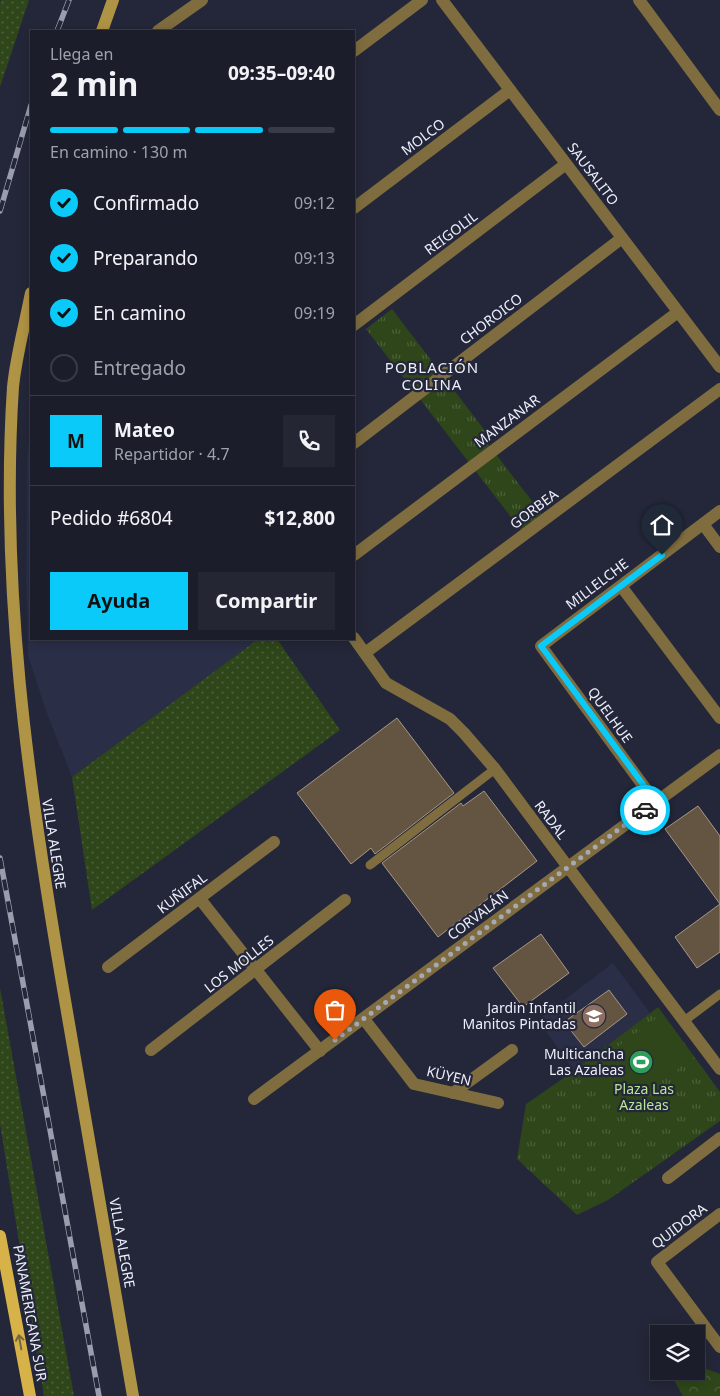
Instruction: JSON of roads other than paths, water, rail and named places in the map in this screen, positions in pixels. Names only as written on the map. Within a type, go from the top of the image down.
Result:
[{"type":"main road","points":[[102,30],[113,0]]},
{"type":"main road","name":"VILLA ALEGRE","points":[[30,298],[13,383],[9,432],[8,555],[15,664],[39,849],[133,1396]]},
{"type":"main road","name":"PANAMERICANA SUR","points":[[0,1236],[30,1396]]},
{"type":"street","points":[[159,30],[202,0]]},
{"type":"street","points":[[355,50],[422,0]]},
{"type":"street","name":"SAUSALITO","points":[[442,0],[720,367]]},
{"type":"street","points":[[640,0],[720,110]]},
{"type":"street","name":"MOLCO","points":[[355,207],[510,90]]},
{"type":"street","name":"REIGOLIL","points":[[355,324],[566,164]]},
{"type":"street","name":"CHOROICO","points":[[355,442],[622,238]]},
{"type":"street","name":"MANZANAR","points":[[355,554],[678,312]]},
{"type":"street","name":"GORBEA","points":[[365,653],[720,388]]},
{"type":"street","name":"MILLELCHE","points":[[541,646],[720,511]]},
{"type":"street","points":[[703,524],[720,547]]},
{"type":"street","points":[[620,586],[720,718]]},
{"type":"street","name":"RADAL","points":[[355,639],[386,683],[450,719],[494,769],[720,1069]]},
{"type":"street","name":"QUELHUE","points":[[541,646],[656,802]]},
{"type":"street","name":"CORVALÁN","points":[[254,1099],[720,756]]},
{"type":"street","name":"KUÑIFAL","points":[[108,967],[274,842]]},
{"type":"street","points":[[200,899],[320,1051]]},
{"type":"street","name":"LOS MOLLES","points":[[150,1050],[345,900]]},
{"type":"street","name":"KÜYEN","points":[[364,1019],[414,1084],[498,1104]]},
{"type":"street","points":[[453,1093],[512,1050]]},
{"type":"street","points":[[668,1178],[720,1138]]},
{"type":"street","name":"QUIDORA","points":[[720,1214],[657,1262],[720,1347]]},
{"type":"lane","points":[[370,865],[494,769]]},
{"type":"lane","points":[[684,1021],[720,994]]},
{"type":"railway","points":[[57,30],[69,0]]},
{"type":"railway","points":[[0,211],[30,108]]},
{"type":"railway","points":[[0,858],[99,1396]]},
{"type":"place","name":"Jardin Infantil Manitos Pintadas","points":[[594,1016]]},
{"type":"place","name":"Multicancha Las Azaleas","points":[[641,1062]]},
{"type":"district","name":"POBLACIÓN COLINA","points":[[432,376]]},
{"type":"park label","name":"Plaza Las Azaleas","points":[[644,1098]]}]
